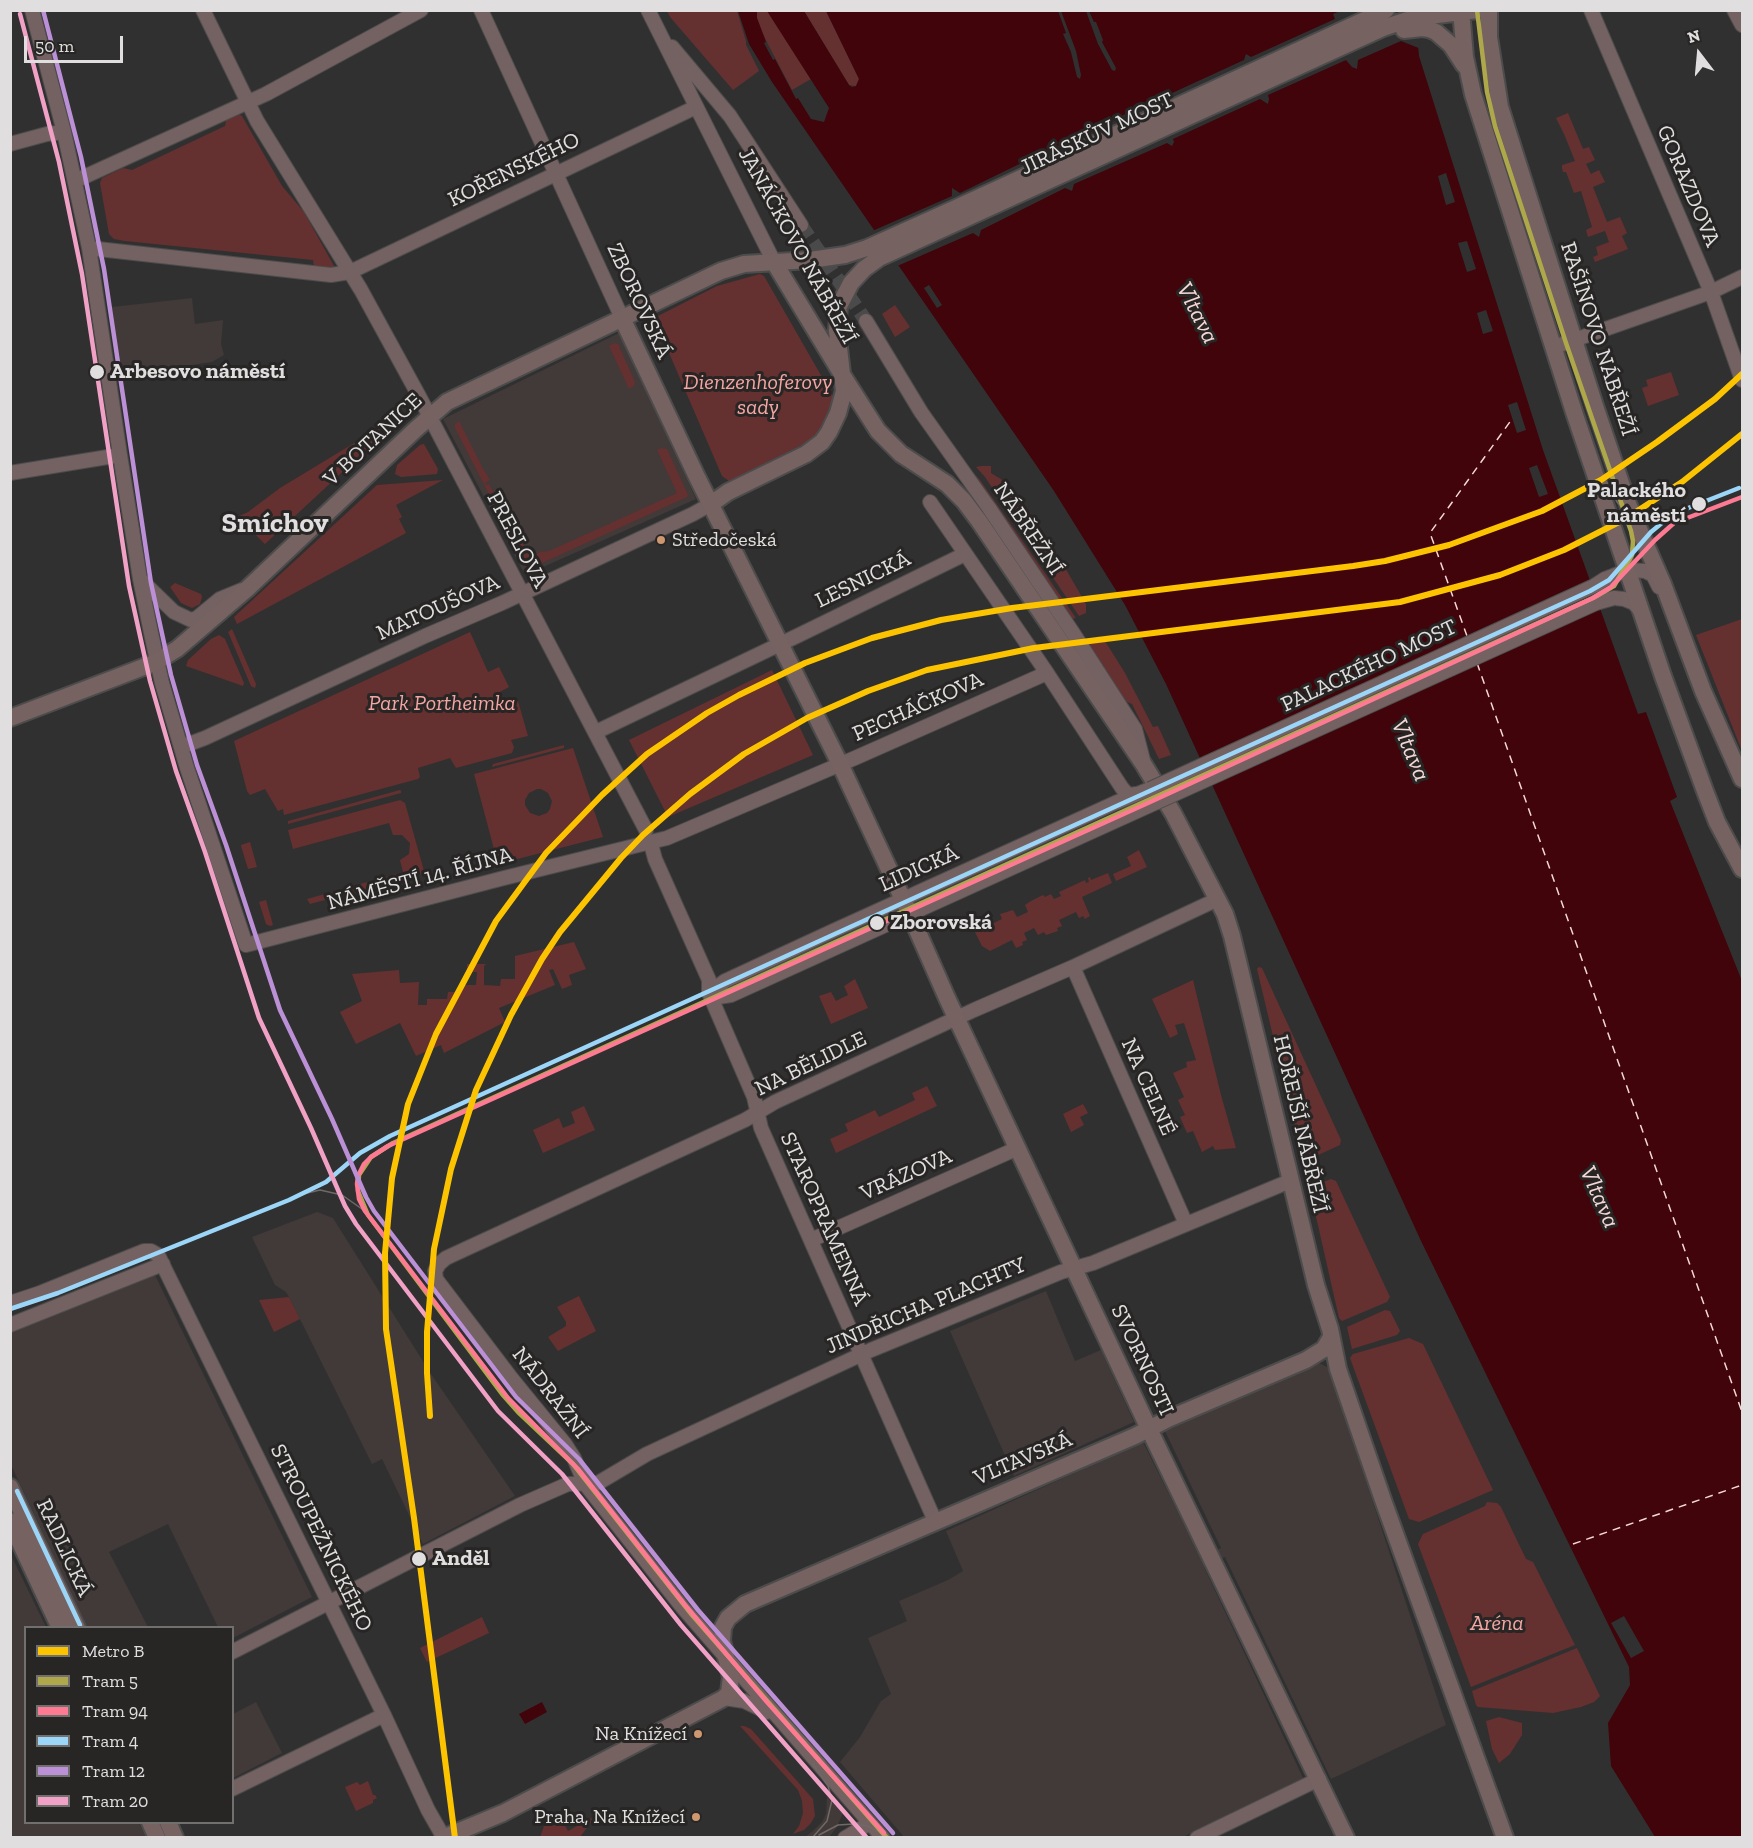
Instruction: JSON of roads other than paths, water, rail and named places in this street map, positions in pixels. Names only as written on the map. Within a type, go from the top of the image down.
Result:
[{"type":"main road","name":"JIRÁSKŮV MOST","points":[[774,262],[810,260],[860,251],[1386,10]]},
{"type":"main road","name":"RAŠÍNOVO NÁBŘEŽÍ","points":[[1489,10],[1490,37],[1500,107],[1595,406],[1628,504],[1663,584],[1696,673],[1743,778]]},
{"type":"main road","name":"JIRÁSKŮV MOST","points":[[843,376],[837,331],[839,306],[855,278],[879,258],[1395,23],[1413,18],[1461,12]]},
{"type":"main road","name":"RAŠÍNOVO NÁBŘEŽÍ","points":[[1461,12],[1468,77],[1479,117],[1618,543],[1615,573],[1642,613],[1705,791],[1718,822],[1743,869]]},
{"type":"main road","points":[[1353,42],[1416,28],[1429,29],[1458,53],[1468,77]]},
{"type":"main road","points":[[622,318],[727,269],[744,264],[774,262]]},
{"type":"main road","name":"JANÁČKOVO NÁBŘEŽÍ","points":[[774,262],[872,422],[901,454],[939,478]]},
{"type":"main road","name":"V BOTANICE","points":[[10,718],[157,661],[183,644],[247,589],[430,417],[452,400],[622,318]]},
{"type":"main road","name":"ZBOROVSKÁ","points":[[622,318],[840,764],[905,907]]},
{"type":"main road","points":[[711,504],[728,492],[806,454],[822,442],[830,432],[838,413],[843,391],[843,376]]},
{"type":"main road","name":"HOŘEJŠÍ NÁBŘEŽÍ","points":[[939,478],[969,507],[1144,765],[1218,899],[1232,936],[1338,1369],[1505,1838]]},
{"type":"main road","name":"SVORNOSTI","points":[[905,907],[1149,1429],[1346,1838]]},
{"type":"main road","name":"VLTAVSKÁ","points":[[728,1618],[748,1602],[1316,1355],[1329,1343],[1331,1337]]},
{"type":"main road","name":"RADLICKÁ","points":[[10,1487],[76,1626]]},
{"type":"main road","name":"RADLICKÁ","points":[[10,1521],[59,1626]]},
{"type":"main road","points":[[444,1837],[503,1813],[724,1698],[729,1693],[731,1677],[722,1637],[723,1627],[728,1618]]},
{"type":"main road","points":[[151,1824],[158,1838]]},
{"type":"street","points":[[32,10],[64,132],[89,248],[140,579],[157,661],[181,747]]},
{"type":"street","points":[[89,248],[331,275],[350,272],[257,122],[203,10]]},
{"type":"street","points":[[75,181],[266,94],[421,10]]},
{"type":"street","name":"ZBOROVSKÁ","points":[[481,10],[622,318]]},
{"type":"street","name":"JANÁČKOVO NÁBŘEŽÍ","points":[[648,10],[774,262]]},
{"type":"street","name":"GORAZDOVA","points":[[1592,10],[1711,292],[1743,380]]},
{"type":"street","points":[[1734,10],[1743,25]]},
{"type":"street","points":[[656,26],[721,104],[801,225]]},
{"type":"street","name":"KOŘENSKÉHO","points":[[350,272],[696,107]]},
{"type":"street","points":[[10,144],[64,132]]},
{"type":"street","name":"PRESLOVA","points":[[350,272],[430,417],[646,830]]},
{"type":"street","points":[[1554,347],[1711,292],[1743,277]]},
{"type":"street","name":"NÁBŘEŽNÍ","points":[[866,321],[921,412],[989,508],[1135,729],[1144,765]]},
{"type":"street","points":[[10,473],[120,455]]},
{"type":"street","points":[[930,502],[1047,673],[1122,788],[1128,795],[1136,794]]},
{"type":"street","name":"MATOUŠOVA","points":[[181,747],[522,594],[711,504]]},
{"type":"street","name":"LESNICKÁ","points":[[780,644],[964,554]]},
{"type":"street","name":"RAŠÍNOVO NÁBŘEŽÍ","points":[[1615,573],[1645,571],[1655,577],[1696,673]]},
{"type":"street","name":"PALACKÉHO MOST","points":[[1150,789],[1584,591],[1615,573]]},
{"type":"street","points":[[140,579],[174,612],[191,620],[197,618],[220,599],[247,589]]},
{"type":"street","name":"PALACKÉHO MOST","points":[[1157,802],[1596,603],[1614,598],[1624,599],[1634,603],[1642,613]]},
{"type":"street","points":[[596,732],[780,644]]},
{"type":"street","name":"PECHÁČKOVA","points":[[840,764],[1047,673]]},
{"type":"street","name":"NÁMĚSTÍ 14. ŘÍJNA","points":[[181,747],[246,945],[504,878],[651,844],[840,764]]},
{"type":"street","name":"LIDICKÁ","points":[[905,907],[1150,789]]},
{"type":"street","name":"LIDICKÁ","points":[[710,995],[725,981],[1157,802]]},
{"type":"street","points":[[651,844],[655,859],[709,980],[710,995]]},
{"type":"street","name":"NA BĚLIDLE","points":[[436,1279],[435,1271],[446,1258],[757,1113],[775,1102],[1218,899]]},
{"type":"street","name":"NA CELNÉ","points":[[1073,967],[1186,1224]]},
{"type":"street","name":"STAROPRAMENNÁ","points":[[710,995],[754,1097],[761,1128],[935,1521]]},
{"type":"street","name":"VRÁZOVA","points":[[811,1240],[1018,1148]]},
{"type":"street","name":"JINDŘICHA PLACHTY","points":[[234,1652],[520,1505],[568,1484],[594,1484],[604,1480],[647,1454],[861,1354],[1074,1268],[1093,1263],[1290,1180]]},
{"type":"street","points":[[10,1303],[144,1251],[154,1252],[162,1261],[10,1325]]},
{"type":"street","name":"STROUPEŽNICKÉHO","points":[[162,1261],[384,1715],[428,1810],[444,1837]]},
{"type":"street","name":"NÁDRAŽNÍ","points":[[436,1279],[565,1444],[585,1484],[694,1623],[882,1837]]},
{"type":"street","name":"VLTAVSKÁ","points":[[694,1623],[709,1626],[728,1618]]},
{"type":"street","points":[[724,1698],[744,1701],[775,1716]]},
{"type":"street","points":[[234,1789],[384,1715]]},
{"type":"street","points":[[1197,1838],[1319,1779]]},
{"type":"street","points":[[846,1838],[870,1823]]},
{"type":"water","name":"Vltava","points":[[738,11],[757,11],[757,18],[766,42],[764,43],[796,99],[798,98],[811,119],[824,122],[829,108],[767,11],[804,11],[852,87],[856,86],[859,79],[826,11],[1058,11],[1066,33],[1063,34],[1071,52],[1077,77],[1080,79],[1076,51],[1061,11],[1086,11],[1098,44],[1112,70],[1115,71],[1116,68],[1089,11],[1415,11],[1419,56],[1543,450],[1638,714],[1646,712],[1677,797],[1670,801],[1742,981],[1742,1837],[1655,1837],[1611,1766],[1608,1723],[1630,1685],[1629,1667],[1421,1241],[1166,684],[1125,605],[1054,491],[772,82],[749,44]]},
{"type":"water","points":[[542,1702],[547,1712],[525,1724],[519,1714]]},
{"type":"tunnel","points":[[801,225],[866,321]]},
{"type":"tram line","name":"12","points":[[43,10],[81,157],[104,269],[151,583],[171,675],[197,765],[280,1010],[366,1197],[374,1211],[516,1397],[579,1459],[698,1610],[893,1833]]},
{"type":"tram line","name":"5","points":[[887,1838],[692,1615],[573,1464],[502,1394],[368,1215],[358,1191],[359,1175],[371,1157],[393,1143],[1593,598],[1614,586],[1632,555],[1631,531],[1495,126],[1487,92],[1477,10]]},
{"type":"tram line","name":"20","points":[[20,14],[59,162],[82,274],[129,586],[150,681],[176,771],[259,1018],[345,1206],[356,1224],[498,1411],[562,1474],[681,1625],[867,1838]]},
{"type":"tram line","points":[[1606,481],[1617,502],[1631,516],[1648,523],[1681,519]]},
{"type":"tram line","name":"4","points":[[10,1309],[58,1293],[289,1200],[326,1182],[360,1153],[390,1136],[1590,591],[1609,580],[1651,532],[1668,518],[1739,488]]},
{"type":"tram line","name":"94","points":[[884,1833],[767,1702],[685,1605],[578,1469],[508,1398],[365,1211],[359,1199],[357,1184],[364,1164],[388,1146],[1148,803],[1593,598],[1611,587],[1674,523],[1742,497]]},
{"type":"tram line","points":[[299,1195],[320,1190],[342,1195],[362,1209],[376,1226]]},
{"type":"tram line","name":"4","points":[[17,1491],[80,1625]]},
{"type":"tram line","points":[[812,1838],[827,1821],[832,1800],[828,1786],[813,1764]]},
{"type":"tram line","points":[[819,1835],[838,1825],[854,1824],[868,1826],[885,1836]]},
{"type":"metro line","name":"B","points":[[455,1838],[414,1518],[386,1329],[385,1253],[392,1178],[408,1104],[436,1034],[496,921],[546,853],[602,795],[647,754],[707,713],[805,663],[872,638],[941,620],[1012,608],[1353,566],[1385,561],[1449,545],[1542,511],[1601,480],[1715,399],[1742,374]]},
{"type":"metro line","name":"B","points":[[430,1416],[427,1332],[434,1249],[451,1169],[476,1090],[511,1015],[560,932],[621,858],[643,835],[690,794],[744,754],[807,718],[868,691],[927,670],[1034,648],[1400,602],[1500,575],[1564,550],[1625,519],[1682,482],[1742,434]]},
{"type":"place","name":"Arbesovo náměstí","points":[[97,372]]},
{"type":"place","name":"Palackého náměstí","points":[[1699,504]]},
{"type":"place","name":"Středočeská","points":[[661,540]]},
{"type":"place","name":"Zborovská","points":[[877,923]]},
{"type":"place","name":"Anděl","points":[[419,1559]]},
{"type":"place","name":"Na Knížecí","points":[[698,1734]]},
{"type":"place","name":"Praha, Na Knížecí","points":[[696,1817]]},
{"type":"district","name":"Smíchov","points":[[275,524]]},
{"type":"park label","name":"Dienzenhoferovy sady","points":[[758,396]]},
{"type":"park label","name":"Park Portheimka","points":[[442,704]]},
{"type":"park label","name":"Aréna","points":[[1497,1624]]}]
